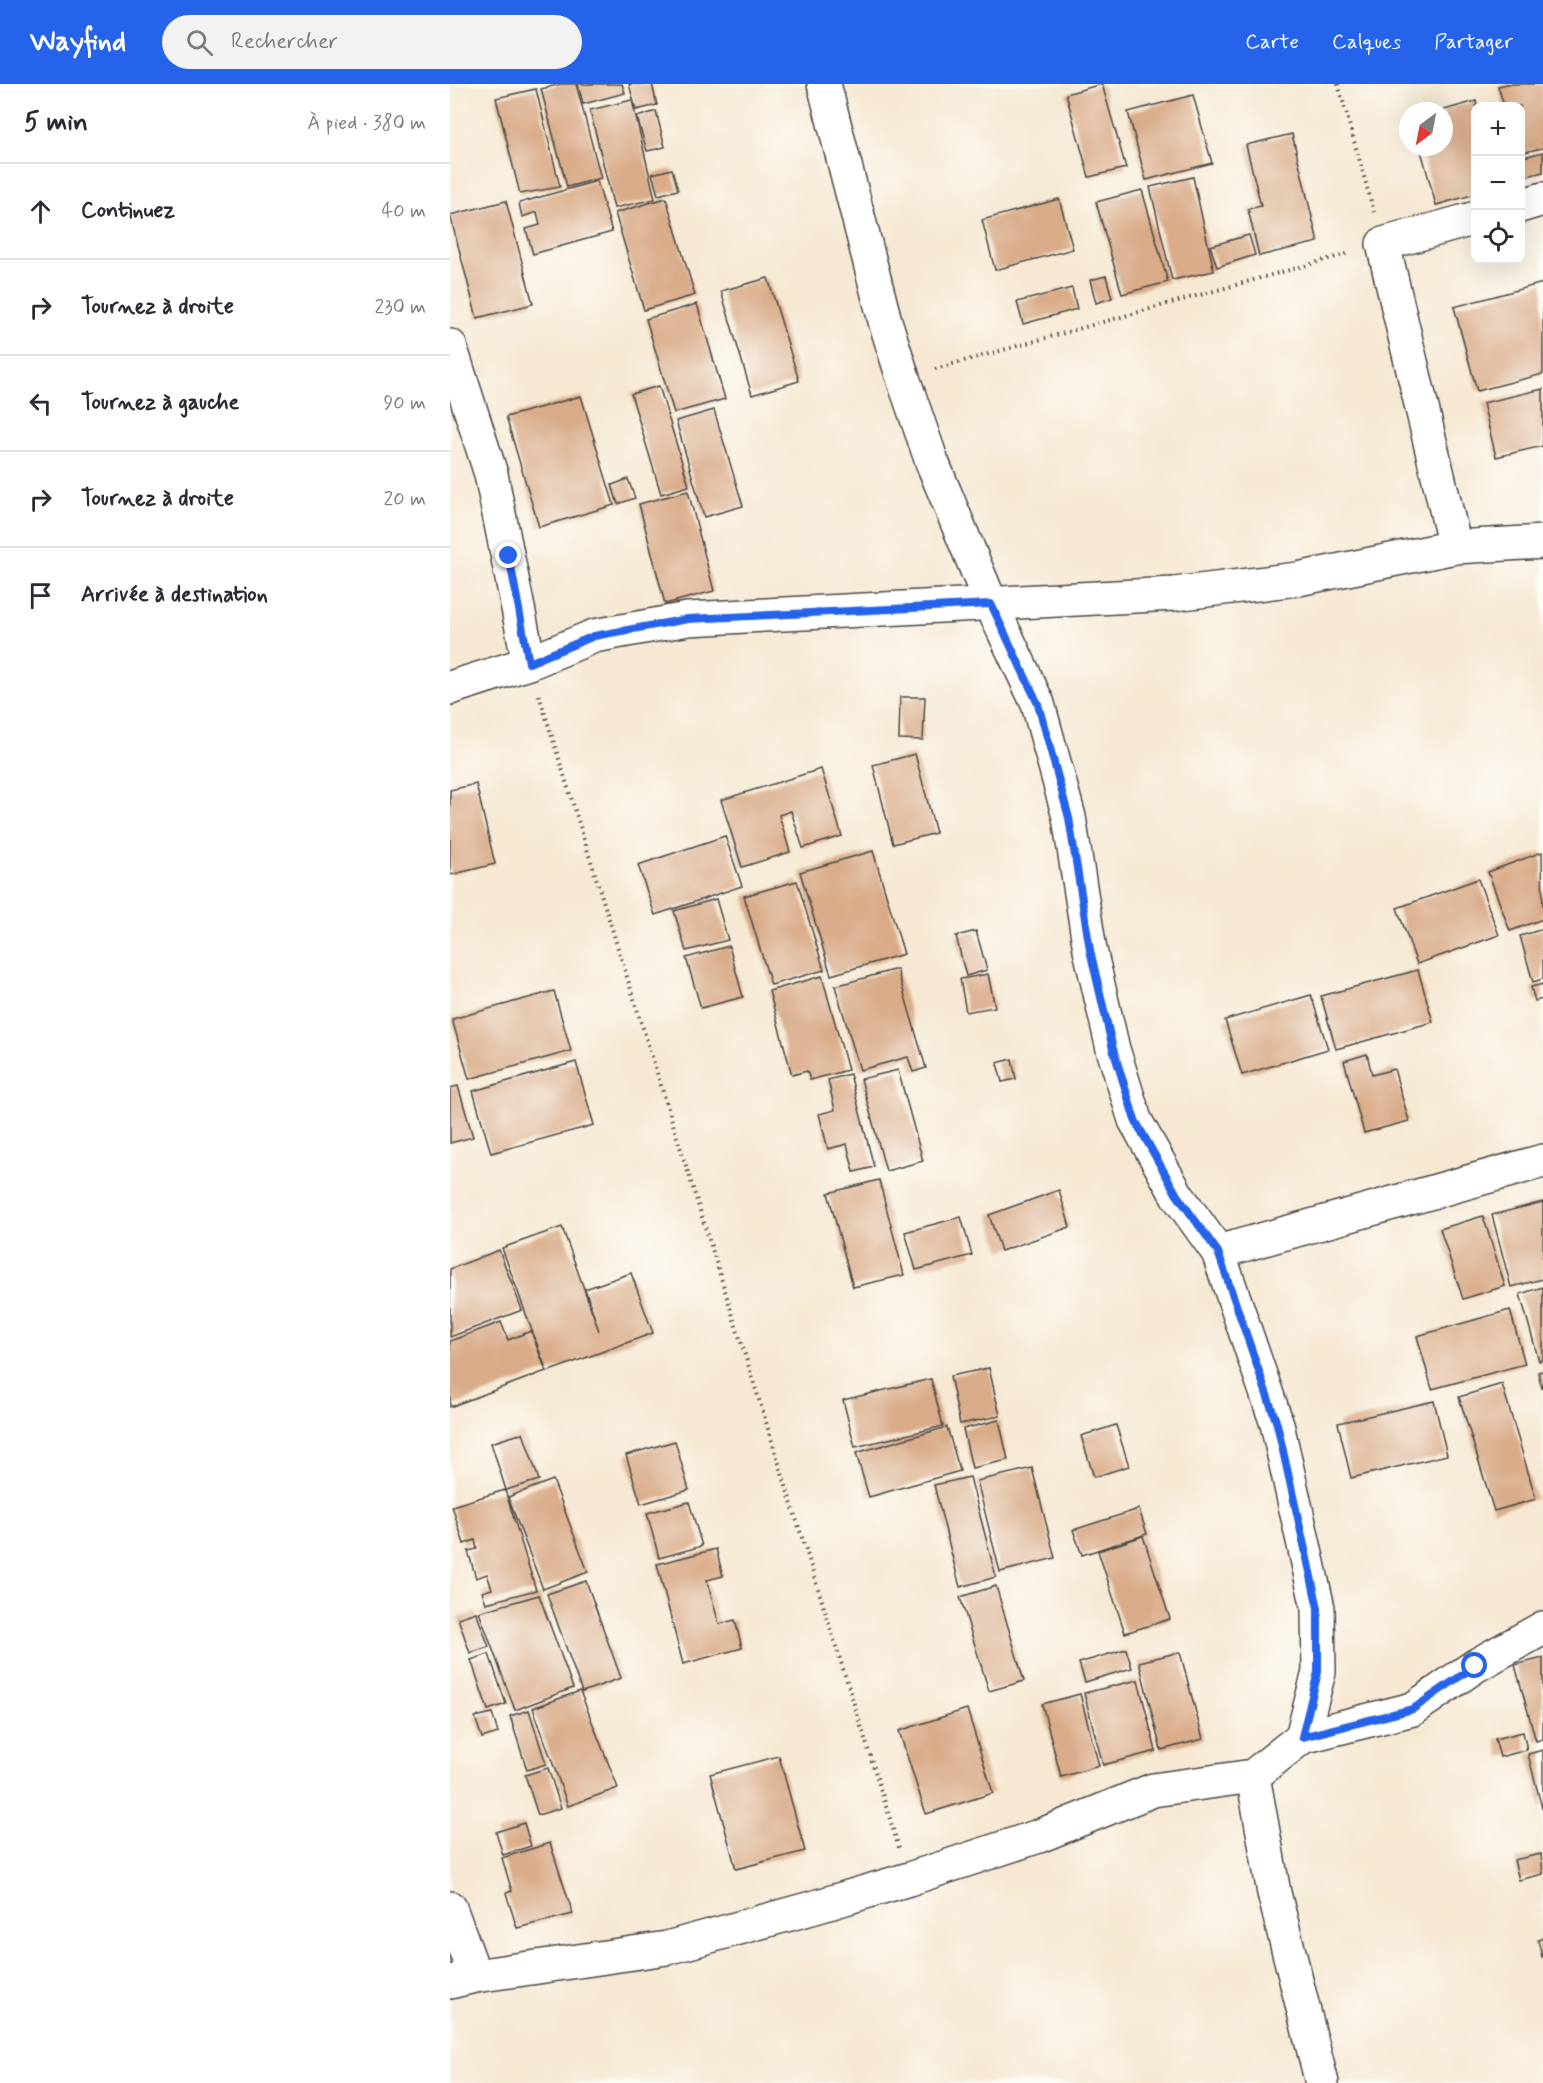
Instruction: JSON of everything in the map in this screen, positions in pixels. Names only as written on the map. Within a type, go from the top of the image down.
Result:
[{"type":"street","points":[[824,84],[885,321],[903,378],[932,462],[991,604],[1038,704],[1069,818],[1095,972],[1113,1049],[1135,1120],[1177,1195],[1218,1252],[1277,1424],[1318,1608],[1318,1672],[1302,1737]]},
{"type":"street","points":[[1525,205],[1543,200]]},
{"type":"street","points":[[1455,547],[1383,244],[1471,219]]},
{"type":"street","points":[[450,346],[491,474],[529,663]]},
{"type":"street","points":[[450,688],[529,663],[594,636],[688,619],[1185,593],[1298,579],[1455,547],[1543,542]]},
{"type":"street","points":[[1218,1252],[1543,1161]]},
{"type":"street","points":[[450,1908],[463,1979],[667,1948],[909,1879],[1039,1836],[1153,1790],[1253,1776],[1302,1737],[1413,1709],[1475,1666],[1543,1628]]},
{"type":"street","points":[[1253,1776],[1274,1893],[1322,2083]]},
{"type":"path","points":[[903,378],[1383,244],[1338,84]]},
{"type":"path","points":[[529,663],[909,1879]]},
{"type":"building","points":[[561,84],[576,84],[601,178],[567,187],[541,89]]},
{"type":"building","points":[[578,84],[622,84],[625,93],[583,104]]},
{"type":"building","points":[[629,84],[652,84],[657,105],[636,110]]},
{"type":"building","points":[[1102,84],[1126,168],[1089,177],[1066,94]]},
{"type":"building","points":[[1543,84],[1543,148],[1525,152],[1525,102],[1503,102],[1498,86]]},
{"type":"building","points":[[536,89],[560,187],[520,194],[496,98]]},
{"type":"building","points":[[1193,95],[1212,163],[1146,180],[1128,112]]},
{"type":"building","points":[[632,100],[655,199],[614,208],[590,110]]},
{"type":"building","points":[[1471,102],[1471,195],[1436,205],[1422,156],[1453,156],[1453,107]]},
{"type":"building","points":[[656,111],[665,147],[647,151],[637,117]]},
{"type":"building","points":[[1292,134],[1318,242],[1259,256],[1248,209],[1261,206],[1246,145]]},
{"type":"building","points":[[1543,152],[1543,172],[1525,177],[1525,157]]},
{"type":"building","points":[[672,169],[678,190],[658,195],[652,174]]},
{"type":"building","points":[[1193,177],[1214,271],[1172,280],[1150,187]]},
{"type":"building","points":[[597,181],[612,232],[533,254],[526,229],[540,225],[537,212],[522,217],[519,203]]},
{"type":"building","points":[[1142,190],[1168,282],[1122,294],[1096,202]]},
{"type":"building","points":[[666,198],[695,295],[644,310],[615,213]]},
{"type":"building","points":[[1059,199],[1073,249],[995,270],[982,220]]},
{"type":"building","points":[[506,201],[533,304],[477,318],[450,215]]},
{"type":"building","points":[[1249,235],[1255,255],[1217,267],[1210,246]]},
{"type":"building","points":[[1106,276],[1112,298],[1096,303],[1090,280]]},
{"type":"building","points":[[768,278],[799,381],[752,395],[721,291]]},
{"type":"building","points":[[1543,283],[1543,374],[1477,391],[1454,307]]},
{"type":"building","points":[[1072,288],[1077,309],[1023,324],[1017,302]]},
{"type":"building","points":[[697,304],[725,399],[674,413],[646,319]]},
{"type":"building","points":[[659,386],[689,486],[661,494],[631,394]]},
{"type":"building","points":[[1543,389],[1543,446],[1496,457],[1483,403]]},
{"type":"building","points":[[581,396],[614,505],[539,527],[506,417]]},
{"type":"building","points":[[714,410],[743,506],[704,517],[676,421]]},
{"type":"building","points":[[628,479],[635,498],[618,504],[612,485]]},
{"type":"building","points":[[688,491],[714,591],[665,604],[639,504]]},
{"type":"building","points":[[900,697],[925,697],[923,740],[899,739]]},
{"type":"building","points":[[915,754],[936,833],[893,844],[873,765]]},
{"type":"building","points":[[821,769],[842,836],[803,848],[791,811],[779,815],[790,852],[742,867],[721,800]]},
{"type":"building","points":[[476,784],[495,864],[450,875],[450,790]]},
{"type":"building","points":[[725,836],[742,886],[655,915],[638,865]]},
{"type":"building","points":[[873,851],[904,954],[831,975],[800,872]]},
{"type":"building","points":[[1542,852],[1543,919],[1510,931],[1488,872]]},
{"type":"building","points":[[1478,879],[1499,935],[1417,964],[1397,908]]},
{"type":"building","points":[[797,881],[824,970],[771,985],[744,896]]},
{"type":"building","points":[[716,899],[728,940],[686,951],[674,911]]},
{"type":"building","points":[[1543,929],[1543,979],[1533,982],[1520,936]]},
{"type":"building","points":[[976,931],[987,970],[966,976],[956,936]]},
{"type":"building","points":[[729,946],[743,997],[701,1008],[686,958]]},
{"type":"building","points":[[897,969],[926,1068],[913,1072],[908,1057],[860,1070],[835,986]]},
{"type":"building","points":[[1418,970],[1433,1022],[1336,1049],[1321,996]]},
{"type":"building","points":[[988,974],[995,1007],[966,1012],[960,979]]},
{"type":"building","points":[[822,976],[848,1070],[810,1080],[807,1071],[792,1075],[769,991]]},
{"type":"building","points":[[1543,984],[1543,999],[1535,1001],[1531,987]]},
{"type":"building","points":[[554,991],[571,1051],[469,1079],[452,1019]]},
{"type":"building","points":[[1311,995],[1328,1049],[1242,1075],[1225,1020]]},
{"type":"building","points":[[1367,1054],[1372,1075],[1394,1069],[1409,1121],[1364,1133],[1344,1061]]},
{"type":"building","points":[[1012,1059],[1016,1079],[1002,1082],[997,1063]]},
{"type":"building","points":[[576,1062],[594,1125],[491,1153],[473,1091]]},
{"type":"building","points":[[898,1070],[923,1161],[886,1171],[861,1079]]},
{"type":"building","points":[[850,1074],[874,1167],[854,1172],[847,1144],[828,1149],[819,1114],[835,1110],[828,1080]]},
{"type":"building","points":[[458,1086],[473,1137],[450,1143],[450,1088]]},
{"type":"building","points":[[879,1180],[904,1275],[853,1287],[828,1193]]},
{"type":"building","points":[[1059,1190],[1070,1227],[1001,1251],[989,1215]]},
{"type":"building","points":[[1543,1202],[1543,1279],[1511,1287],[1492,1215]]},
{"type":"building","points":[[1483,1216],[1505,1286],[1463,1299],[1440,1229]]},
{"type":"building","points":[[961,1217],[972,1255],[916,1270],[905,1232]]},
{"type":"building","points":[[562,1227],[599,1331],[585,1289],[631,1273],[653,1333],[547,1372],[502,1248]]},
{"type":"building","points":[[499,1250],[522,1310],[450,1337],[450,1269]]},
{"type":"building","points":[[1543,1287],[1543,1360],[1539,1361],[1520,1294]]},
{"type":"building","points":[[1510,1310],[1525,1364],[1432,1389],[1417,1336]]},
{"type":"building","points":[[501,1322],[508,1340],[531,1331],[546,1371],[450,1407],[450,1341]]},
{"type":"building","points":[[989,1368],[1000,1416],[960,1424],[950,1376]]},
{"type":"building","points":[[1543,1371],[1543,1388],[1542,1388],[1538,1372]]},
{"type":"building","points":[[931,1379],[943,1426],[855,1447],[843,1400]]},
{"type":"building","points":[[1502,1384],[1536,1499],[1494,1511],[1459,1397]]},
{"type":"building","points":[[1434,1401],[1447,1455],[1351,1478],[1338,1423]]},
{"type":"building","points":[[999,1420],[1008,1460],[972,1468],[963,1429]]},
{"type":"building","points":[[1116,1425],[1129,1466],[1094,1477],[1081,1436]]},
{"type":"building","points":[[947,1427],[960,1471],[869,1497],[856,1453]]},
{"type":"building","points":[[523,1433],[539,1480],[506,1490],[491,1443]]},
{"type":"building","points":[[675,1441],[689,1490],[641,1504],[626,1455]]},
{"type":"building","points":[[1032,1468],[1055,1558],[1000,1572],[977,1481]]},
{"type":"building","points":[[970,1477],[996,1577],[960,1587],[934,1485]]},
{"type":"building","points":[[553,1480],[588,1572],[543,1589],[508,1497]]},
{"type":"building","points":[[505,1490],[536,1590],[486,1603],[482,1592],[492,1589],[487,1574],[476,1578],[468,1551],[477,1549],[475,1540],[464,1544],[452,1506]]},
{"type":"building","points":[[689,1502],[702,1546],[659,1558],[647,1513]]},
{"type":"building","points":[[1139,1509],[1147,1534],[1082,1555],[1073,1530]]},
{"type":"building","points":[[1143,1536],[1170,1619],[1125,1633],[1098,1551]]},
{"type":"building","points":[[716,1549],[723,1576],[707,1580],[719,1624],[735,1620],[742,1648],[683,1664],[657,1564]]},
{"type":"building","points":[[586,1581],[621,1678],[582,1692],[547,1594]]},
{"type":"building","points":[[996,1586],[1024,1681],[989,1691],[960,1597]]},
{"type":"building","points":[[539,1595],[573,1688],[515,1710],[479,1612]]},
{"type":"building","points":[[476,1612],[489,1647],[470,1653],[458,1618]]},
{"type":"building","points":[[1126,1649],[1132,1668],[1085,1682],[1079,1663]]},
{"type":"building","points":[[1180,1652],[1203,1739],[1161,1750],[1139,1662]]},
{"type":"building","points":[[489,1654],[506,1704],[488,1710],[471,1660]]},
{"type":"building","points":[[1543,1658],[1543,1739],[1536,1741],[1515,1665]]},
{"type":"building","points":[[1138,1680],[1156,1751],[1103,1765],[1084,1693]]},
{"type":"building","points":[[580,1691],[618,1788],[568,1806],[533,1708]]},
{"type":"building","points":[[1080,1694],[1099,1766],[1061,1777],[1042,1704]]},
{"type":"building","points":[[967,1709],[993,1793],[926,1814],[899,1731]]},
{"type":"building","points":[[529,1710],[546,1764],[527,1770],[510,1716]]},
{"type":"building","points":[[492,1713],[498,1733],[482,1738],[475,1717]]},
{"type":"building","points":[[1523,1732],[1527,1750],[1500,1757],[1495,1739]]},
{"type":"building","points":[[1543,1750],[1543,1808],[1542,1808],[1528,1754]]},
{"type":"building","points":[[779,1756],[805,1851],[736,1869],[710,1774]]},
{"type":"building","points":[[548,1768],[561,1808],[538,1815],[525,1775]]},
{"type":"building","points":[[524,1823],[531,1846],[503,1855],[496,1832]]},
{"type":"building","points":[[550,1843],[573,1914],[517,1928],[506,1893],[512,1891],[502,1858]]},
{"type":"building","points":[[1541,1854],[1543,1874],[1519,1880],[1514,1860]]},
{"type":"building","points":[[1543,1938],[1543,1957],[1542,1957],[1538,1940]]},
{"type":"route","points":[[509,556],[529,663],[594,636],[688,619],[991,604],[1038,704],[1069,818],[1090,950],[1113,1049],[1135,1120],[1177,1195],[1218,1252],[1277,1424],[1318,1608],[1318,1672],[1302,1737],[1413,1709],[1475,1666]]}]
